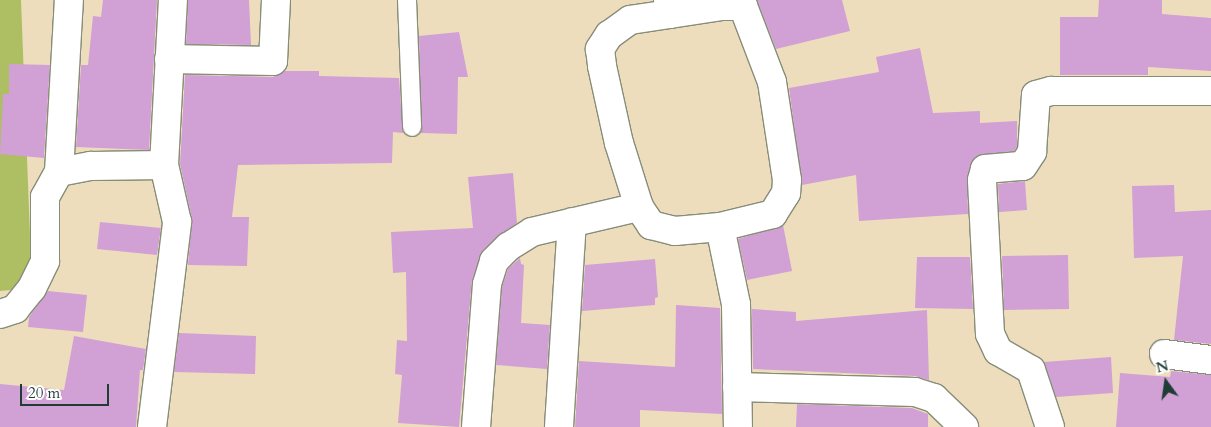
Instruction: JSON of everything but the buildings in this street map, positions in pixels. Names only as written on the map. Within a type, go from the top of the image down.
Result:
[{"type":"street","points":[[0,314],[15,309],[32,288],[45,261],[45,197],[59,172],[69,0]]},
{"type":"street","points":[[152,427],[177,222],[164,165],[173,0]]},
{"type":"street","points":[[169,59],[273,61],[276,0]]},
{"type":"street","points":[[743,6],[772,82],[788,180],[786,193],[773,214],[720,227],[676,231],[651,225],[639,207],[619,143],[600,49],[609,35],[630,20],[669,7],[743,6]]},
{"type":"street","points":[[1050,427],[1031,370],[998,351],[990,334],[982,180],[985,169],[1023,166],[1032,152],[1036,95],[1050,91],[1211,91]]},
{"type":"street","points":[[59,172],[91,166],[164,165]]},
{"type":"street","points":[[476,427],[487,284],[494,261],[508,246],[532,232],[639,207]]},
{"type":"street","points":[[559,427],[572,222]]},
{"type":"street","points":[[720,227],[736,304],[738,427]]},
{"type":"street","points":[[1164,354],[1211,360]]},
{"type":"street","points":[[736,386],[916,392],[934,398],[964,427]]},
{"type":"lane","points":[[407,0],[412,127]]},
{"type":"green space","points":[[0,0],[21,0],[32,288],[0,291]]}]
